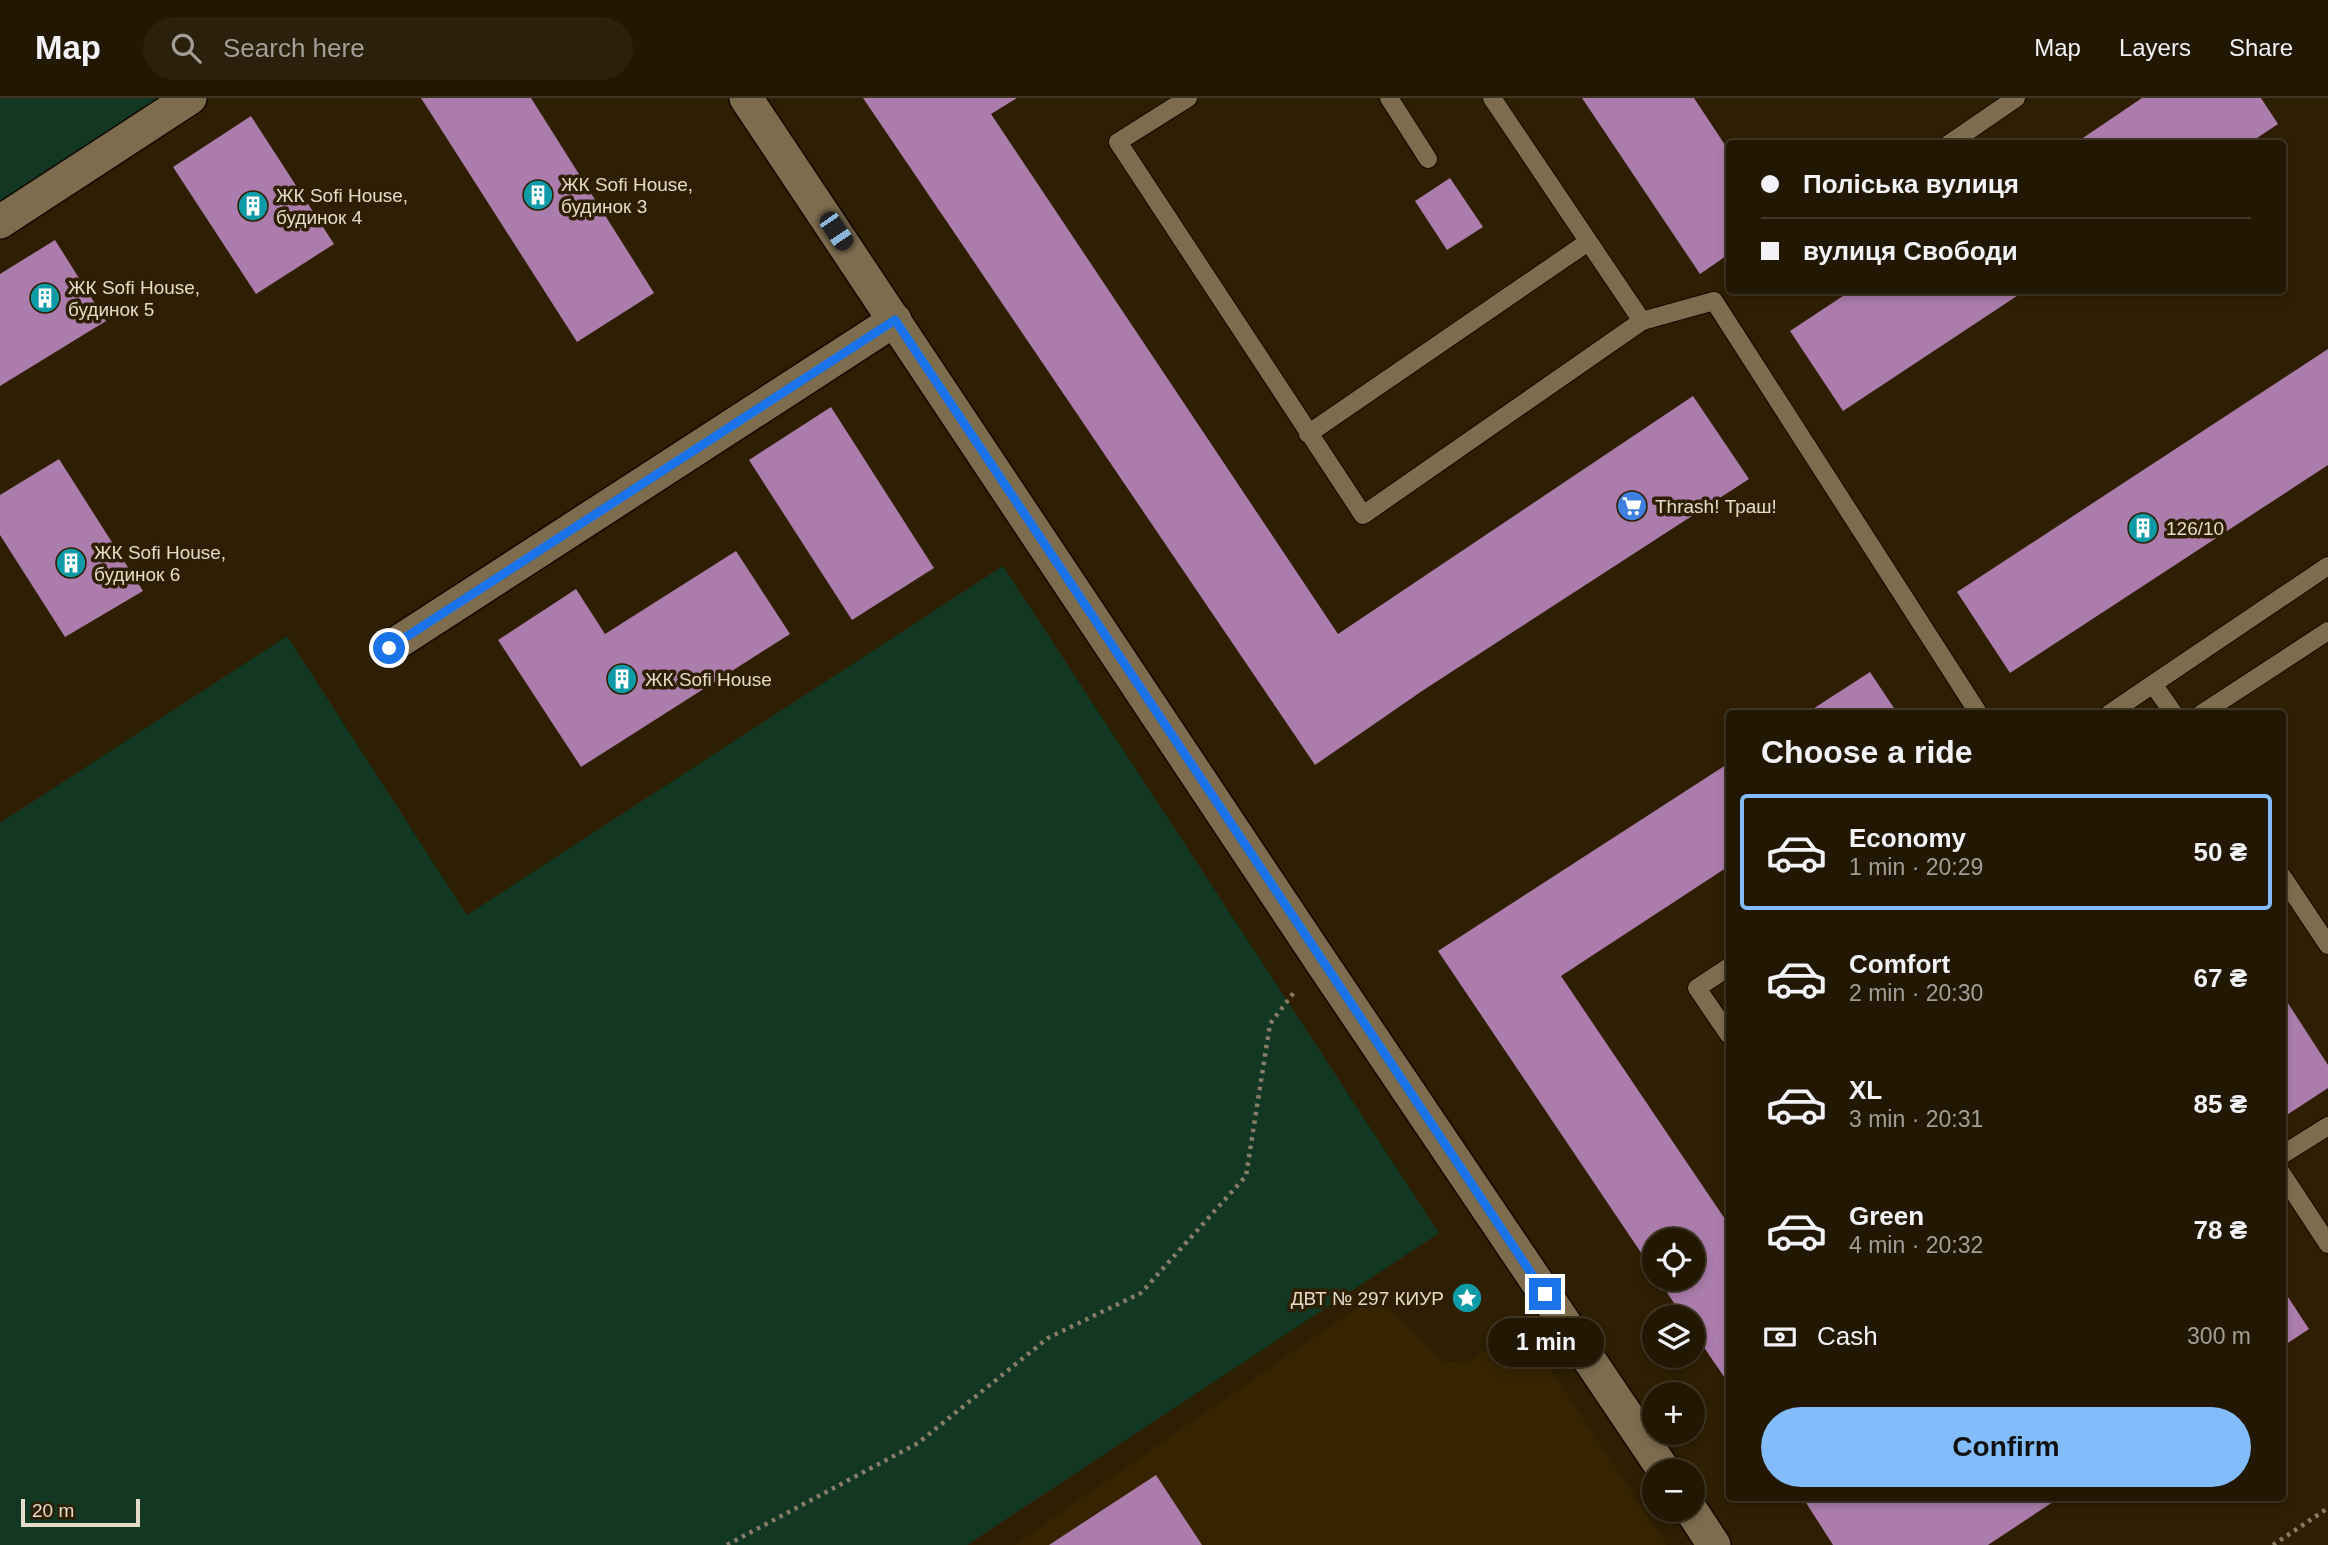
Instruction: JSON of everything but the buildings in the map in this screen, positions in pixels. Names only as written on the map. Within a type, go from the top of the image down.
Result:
[{"type":"street","points":[[0,222],[190,98]]},
{"type":"street","points":[[746,98],[1656,1459]]},
{"type":"street","points":[[389,648],[895,320]]},
{"type":"street","points":[[1699,1522],[1714,1545]]},
{"type":"lane","points":[[1188,98],[1118,142],[1363,515],[1642,321],[1714,301],[1726,293]]},
{"type":"lane","points":[[1389,98],[1428,159]]},
{"type":"lane","points":[[1492,98],[1642,321]]},
{"type":"lane","points":[[1955,140],[2016,98]]},
{"type":"lane","points":[[1308,434],[1588,242]]},
{"type":"lane","points":[[1714,301],[1976,710]]},
{"type":"lane","points":[[2115,710],[2328,566]]},
{"type":"lane","points":[[2207,710],[2328,631]]},
{"type":"lane","points":[[2153,684],[2171,710]]},
{"type":"lane","points":[[2286,882],[2328,945]]},
{"type":"lane","points":[[1726,969],[1697,988],[1726,1031]]},
{"type":"lane","points":[[2286,1152],[2328,1126]]},
{"type":"lane","points":[[2286,1180],[2328,1244]]},
{"type":"path","points":[[727,1545],[918,1443],[1048,1338],[1141,1293],[1246,1176],[1270,1024],[1320,960]]},
{"type":"path","points":[[2273,1545],[2328,1508]]},
{"type":"shaded area","points":[[1375,1295],[1441,1361],[1466,1363],[1522,1327],[1642,1507],[1642,1522],[1652,1522],[1667,1545],[1014,1545]]},
{"type":"green space","points":[[0,98],[189,98],[0,222]]},
{"type":"green space","points":[[1003,566],[1439,1233],[967,1545],[0,1545],[0,823],[287,636],[467,915]]},
{"type":"place","name":"ЖК Sofi House, будинок 3","points":[[538,195]]},
{"type":"place","name":"ЖК Sofi House, будинок 4","points":[[253,206]]},
{"type":"place","name":"ЖК Sofi House, будинок 5","points":[[45,298]]},
{"type":"place","name":"Thrash! Траш!","points":[[1632,506]]},
{"type":"place","name":"126/10","points":[[2143,528]]},
{"type":"place","name":"ЖК Sofi House, будинок 6","points":[[71,563]]},
{"type":"place","name":"ЖК Sofi House","points":[[622,679]]},
{"type":"place","name":"ДВТ № 297 КИУР","points":[[1467,1298]]},
{"type":"route","points":[[389,648],[895,320],[1545,1294]]}]
